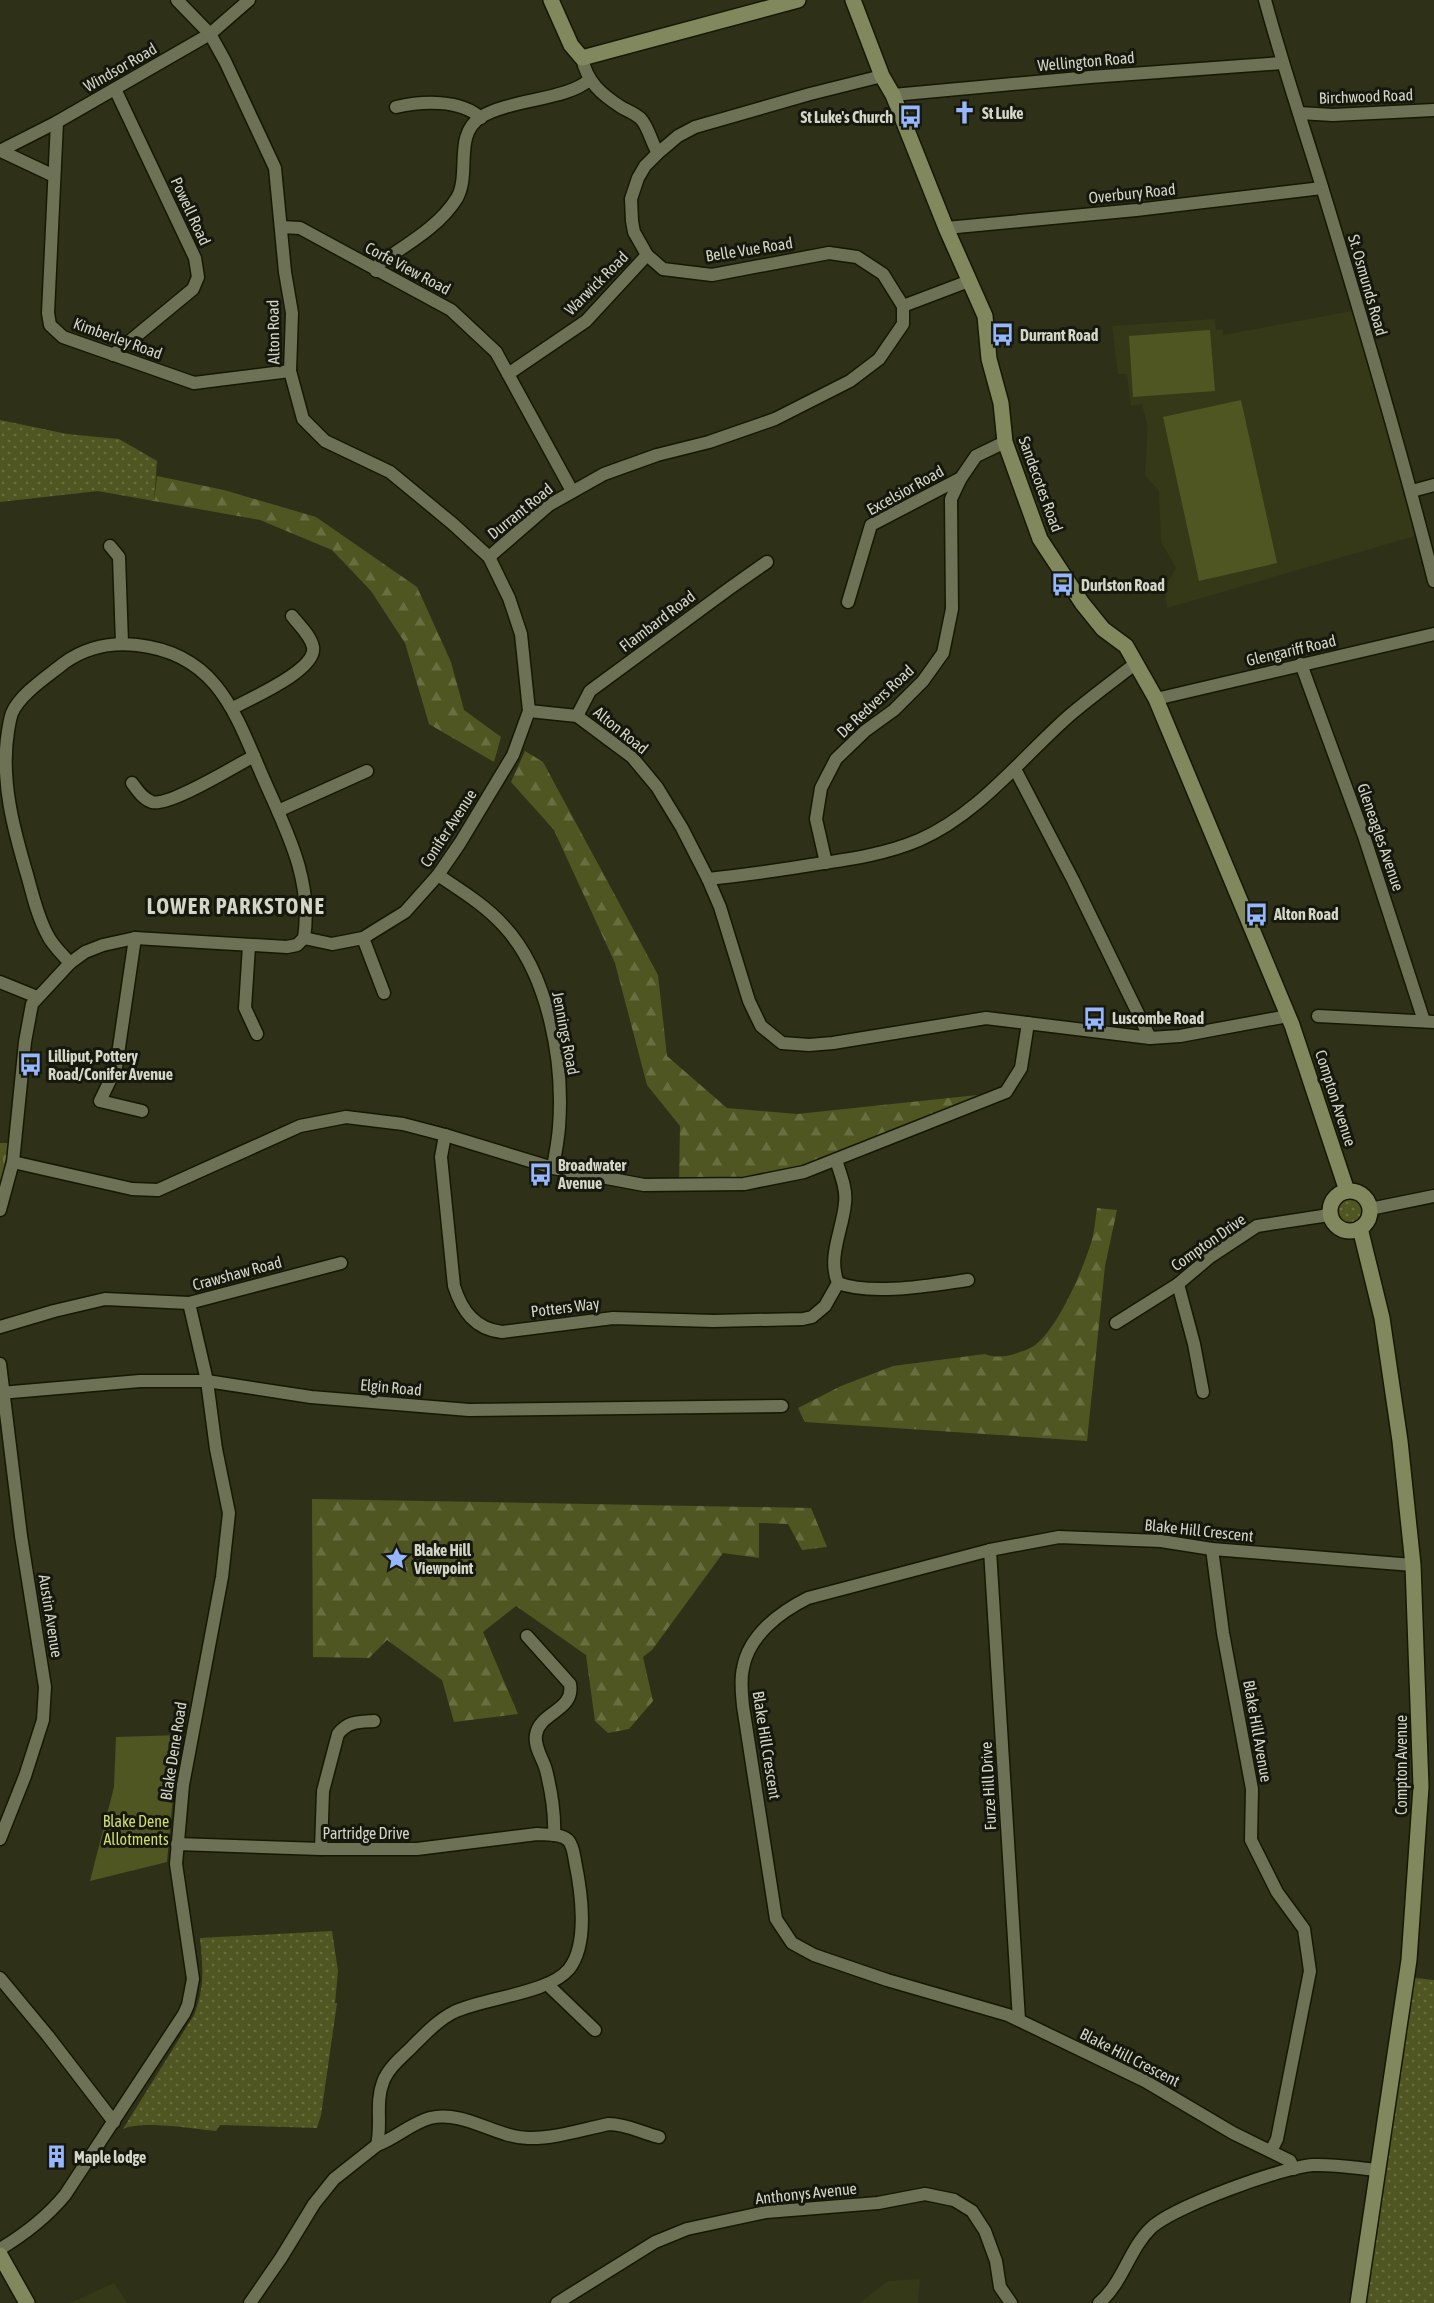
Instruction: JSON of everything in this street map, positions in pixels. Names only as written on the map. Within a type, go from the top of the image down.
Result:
[{"type":"street","name":"Alton Road","points":[[177,0],[210,34],[275,168],[292,313],[290,371],[303,419],[325,441],[390,472],[489,557],[509,598],[521,634],[528,711],[577,716],[632,757],[657,787],[682,828],[708,879],[720,907],[749,1001],[761,1026],[782,1043],[809,1045],[986,1018],[1150,1038],[1179,1036],[1288,1016]]},
{"type":"street","name":"Windsor Road","points":[[1,151],[57,122],[210,34],[249,0]]},
{"type":"street","points":[[551,0],[572,45],[582,58],[589,80],[597,90],[639,117],[645,124],[658,153]]},
{"type":"street","points":[[582,58],[798,0]]},
{"type":"street","name":"Sandecotes Road","points":[[853,0],[882,76],[893,95],[946,228],[985,315],[989,359],[1001,403],[1005,442],[1040,539],[1082,603],[1103,629],[1126,646],[1156,699],[1288,1016]]},
{"type":"street","name":"St. Osmunds Road","points":[[1265,0],[1412,492],[1434,581]]},
{"type":"street","name":"Wellington Road","points":[[893,95],[1282,63]]},
{"type":"street","points":[[647,255],[634,232],[631,199],[638,178],[658,153],[678,136],[695,127],[882,76]]},
{"type":"street","points":[[376,271],[380,263],[434,225],[456,199],[463,185],[466,137],[481,118],[519,104],[573,90],[589,80]]},
{"type":"street","name":"Powell Road","points":[[113,355],[193,289],[198,276],[195,258],[115,89]]},
{"type":"street","points":[[396,107],[419,104],[466,107],[481,118]]},
{"type":"street","name":"Birchwood Road","points":[[1299,113],[1333,115],[1434,110]]},
{"type":"street","name":"Kimberley Road","points":[[57,122],[48,313],[50,325],[63,338],[194,382],[290,371]]},
{"type":"street","points":[[1,151],[54,176]]},
{"type":"street","name":"Overbury Road","points":[[946,228],[1136,210],[1322,188]]},
{"type":"street","name":"Corfe View Road","points":[[281,227],[300,228],[376,271],[451,309],[496,352],[572,491]]},
{"type":"street","name":"Belle Vue Road","points":[[647,255],[663,269],[712,275],[829,253],[858,257],[883,274],[903,306]]},
{"type":"street","name":"Warwick Road","points":[[508,374],[586,321],[647,255]]},
{"type":"street","points":[[903,306],[969,281]]},
{"type":"street","name":"Durrant Road","points":[[489,557],[549,505],[604,474],[657,455],[709,442],[775,419],[850,381],[879,359],[903,324],[903,306]]},
{"type":"street","name":"De Redvers Road","points":[[826,863],[816,819],[821,788],[836,759],[865,731],[894,710],[922,681],[943,653],[952,609],[951,499],[961,478],[976,456],[1005,442]]},
{"type":"street","name":"Excelsior Road","points":[[848,602],[871,525],[961,478]]},
{"type":"street","points":[[1412,492],[1434,485]]},
{"type":"street","points":[[110,546],[119,557],[122,644]]},
{"type":"street","name":"Flambard Road","points":[[577,716],[590,691],[767,562]]},
{"type":"street","points":[[233,708],[298,671],[310,660],[313,648],[309,638],[292,616]]},
{"type":"street","name":"Glengariff Road","points":[[1156,699],[1434,634]]},
{"type":"street","points":[[70,963],[48,936],[37,908],[14,827],[6,777],[6,710],[68,661],[88,649],[122,644],[166,650],[184,658],[210,678],[233,708],[302,872],[306,906],[304,938]]},
{"type":"street","points":[[708,879],[882,854],[920,840],[951,822],[1015,769],[1070,715],[1135,664]]},
{"type":"street","name":"Gleneagles Avenue","points":[[1301,664],[1429,1022]]},
{"type":"street","name":"Conifer Avenue","points":[[37,997],[70,963],[85,952],[103,945],[135,938],[287,947],[297,945],[304,938],[332,944],[363,938],[405,912],[438,875],[513,755],[528,711]]},
{"type":"street","points":[[132,783],[142,797],[153,803],[171,801],[254,756]]},
{"type":"street","points":[[1015,769],[1073,880],[1150,1038]]},
{"type":"street","points":[[278,811],[367,771]]},
{"type":"street","points":[[0,827],[14,827]]},
{"type":"street","name":"Jennings Road","points":[[438,875],[503,925],[523,951],[540,986],[550,1022],[560,1098],[559,1129],[553,1168]]},
{"type":"street","points":[[135,938],[116,1068],[100,1101],[142,1111]]},
{"type":"street","points":[[363,938],[384,993]]},
{"type":"street","points":[[249,946],[245,1008],[256,1034]]},
{"type":"street","points":[[0,982],[37,997],[32,1004],[25,1042],[13,1162],[0,1210]]},
{"type":"street","name":"Compton Avenue","points":[[1288,1016],[1347,1191]]},
{"type":"street","points":[[1318,1016],[1429,1022]]},
{"type":"street","points":[[13,1162],[132,1189],[159,1190],[300,1126],[346,1117],[403,1124],[553,1168],[644,1185],[744,1184],[804,1172],[1006,1092],[1022,1068],[1028,1023]]},
{"type":"street","name":"Potters Way","points":[[446,1135],[441,1156],[454,1286],[459,1301],[473,1321],[490,1330],[502,1332],[613,1318],[713,1321],[803,1319],[812,1317],[825,1305],[838,1283]]},
{"type":"street","points":[[836,1160],[846,1202],[835,1260],[834,1274],[838,1283],[849,1287],[866,1288],[968,1280]]},
{"type":"street","points":[[1347,1191],[1359,1193],[1365,1197],[1370,1209],[1367,1222],[1360,1228],[1347,1231],[1334,1224],[1329,1215],[1332,1200],[1347,1191]]},
{"type":"street","points":[[1370,1209],[1434,1196]]},
{"type":"street","name":"Compton Drive","points":[[1116,1323],[1178,1284],[1210,1257],[1257,1226],[1329,1215]]},
{"type":"street","name":"Compton Avenue","points":[[1358,2303],[1409,1960],[1422,1786],[1413,1565],[1400,1441],[1383,1318],[1360,1228]]},
{"type":"street","name":"Crawshaw Road","points":[[0,1328],[54,1311],[105,1299],[189,1303],[341,1263]]},
{"type":"street","points":[[1178,1284],[1194,1344],[1203,1392]]},
{"type":"street","name":"Blake Dene Road","points":[[0,2250],[36,2226],[52,2212],[184,2014],[191,1992],[193,1979],[176,1863],[177,1844],[183,1785],[222,1576],[229,1513],[216,1449],[207,1381],[189,1303]]},
{"type":"street","name":"Austin Avenue","points":[[0,1365],[21,1536],[45,1686],[43,1720],[25,1776],[0,1839]]},
{"type":"street","name":"Elgin Road","points":[[2,1392],[140,1381],[207,1381],[311,1397],[470,1410],[782,1406]]},
{"type":"street","name":"Blake Hill Crescent","points":[[1294,2169],[1290,2161],[1233,2133],[1145,2081],[1018,2020],[814,1955],[792,1942],[776,1919],[741,1686],[743,1668],[758,1637],[785,1610],[808,1598],[990,1550],[1059,1537],[1161,1541],[1212,1549],[1413,1565]]},
{"type":"street","name":"Blake Hill Avenue","points":[[1212,1549],[1223,1633],[1252,1789],[1251,1840],[1277,1892],[1305,1929],[1310,1971],[1277,2139],[1271,2151]]},
{"type":"street","name":"Furze Hill Drive","points":[[990,1550],[1018,2020]]},
{"type":"street","points":[[377,2145],[380,2095],[383,2081],[389,2071],[440,2020],[454,2012],[479,2002],[548,1984],[560,1977],[570,1968],[579,1940],[581,1919],[579,1880],[571,1844],[563,1837],[554,1835],[546,1770],[536,1746],[535,1736],[537,1729],[568,1701],[572,1692],[570,1684],[527,1636]]},
{"type":"street","points":[[321,1849],[323,1791],[338,1734],[352,1722],[374,1721]]},
{"type":"street","name":"Partridge Drive","points":[[177,1844],[321,1849],[417,1849],[537,1834],[554,1835]]},
{"type":"street","points":[[0,1978],[114,2122]]},
{"type":"street","points":[[548,1984],[595,2030]]},
{"type":"street","points":[[250,2303],[321,2196],[342,2172],[377,2145],[398,2136],[418,2122],[442,2117],[463,2119],[528,2138],[609,2124],[622,2124],[642,2133],[659,2137]]},
{"type":"street","points":[[1099,2303],[1117,2282],[1142,2239],[1151,2228],[1164,2219],[1211,2197],[1310,2165],[1377,2170]]},
{"type":"street","name":"Anthonys Avenue","points":[[557,2303],[655,2242],[687,2229],[766,2212],[878,2203],[925,2194],[954,2200],[972,2211],[985,2231],[996,2261],[1000,2287],[1009,2303]]},
{"type":"street","points":[[0,2255],[27,2303]]},
{"type":"shaded area","points":[[1358,310],[1422,534],[1167,608],[1165,587],[1176,568],[1161,542],[1159,491],[1145,475],[1148,427],[1142,404],[1131,406],[1127,374],[1118,374],[1112,326],[1215,319],[1216,330],[1223,329],[1223,335]]},
{"type":"shaded area","points":[[920,2279],[918,2303],[860,2303],[888,2281]]},
{"type":"shaded area","points":[[114,2283],[127,2303],[70,2303]]},
{"type":"green space","points":[[1210,330],[1215,391],[1133,397],[1129,336]]},
{"type":"green space","points":[[1241,400],[1277,563],[1199,581],[1163,417]]},
{"type":"green space","points":[[0,420],[67,434],[119,439],[157,461],[154,501],[98,491],[0,502]]},
{"type":"green space","points":[[157,476],[224,490],[316,517],[417,587],[451,662],[464,710],[501,737],[494,762],[429,724],[405,643],[371,591],[332,550],[260,520],[154,501]]},
{"type":"green space","points":[[525,751],[543,762],[658,975],[667,1056],[727,1108],[797,1114],[1006,1092],[804,1172],[679,1185],[680,1126],[647,1085],[615,963],[554,830],[511,782]]},
{"type":"green space","points":[[0,1143],[11,1143],[9,1162],[0,1185]]},
{"type":"green space","points":[[1350,1191],[1358,1192],[1364,1197],[1369,1203],[1369,1219],[1364,1225],[1358,1230],[1350,1231],[1342,1230],[1336,1225],[1331,1219],[1330,1211],[1331,1203],[1336,1197],[1342,1192]]},
{"type":"green space","points":[[1097,1208],[1117,1210],[1105,1266],[1087,1441],[805,1422],[798,1408],[841,1386],[893,1366],[985,1354],[1005,1356],[1034,1346],[1051,1327],[1074,1287],[1091,1244]]},
{"type":"green space","points":[[312,1499],[811,1508],[827,1547],[802,1550],[788,1524],[759,1523],[759,1558],[723,1553],[652,1650],[643,1657],[653,1701],[629,1729],[608,1733],[595,1721],[586,1655],[516,1606],[483,1632],[518,1714],[454,1722],[442,1680],[387,1640],[369,1658],[313,1657]]},
{"type":"green space","name":"Blake Dene Allotments","points":[[182,1735],[174,1786],[167,1862],[90,1881],[114,1787],[116,1737]]},
{"type":"green space","points":[[332,1931],[338,1971],[335,2003],[337,2003],[321,2115],[317,2128],[220,2125],[216,2131],[142,2125],[123,2129],[194,2015],[202,1977],[200,1938]]},
{"type":"green space","points":[[1406,1977],[1434,1980],[1434,2303],[1358,2303]]},
{"type":"place","name":"St Luke","points":[[964,113]]},
{"type":"place","name":"St Luke's Church","points":[[911,117]]},
{"type":"place","name":"Durrant Road","points":[[1002,335]]},
{"type":"place","name":"Durlston Road","points":[[1063,585]]},
{"type":"place","name":"Alton Road","points":[[1256,914]]},
{"type":"place","name":"Luscombe Road","points":[[1094,1018]]},
{"type":"place","name":"Lilliput, Pottery Road/Conifer Avenue","points":[[30,1065]]},
{"type":"place","name":"Broadwater Avenue","points":[[540,1174]]},
{"type":"place","name":"Blake Hill Viewpoint","points":[[396,1559]]},
{"type":"place","name":"Maple lodge","points":[[56,2157]]},
{"type":"district","name":"LOWER PARKSTONE","points":[[236,906]]}]
